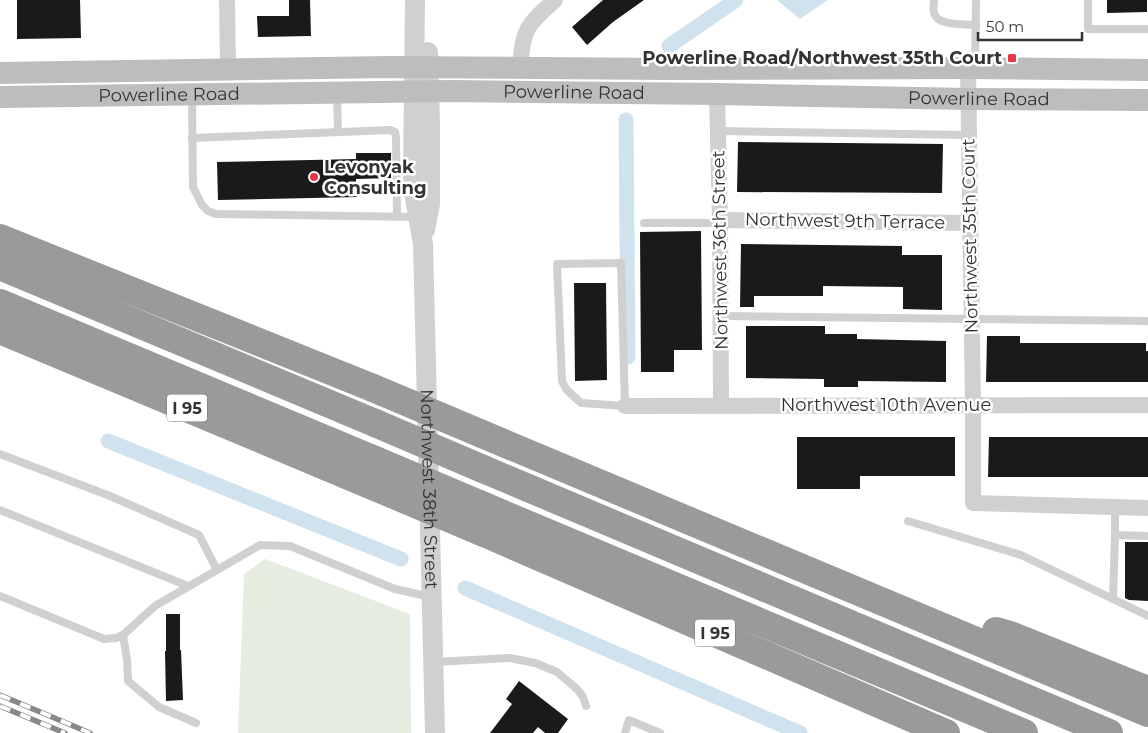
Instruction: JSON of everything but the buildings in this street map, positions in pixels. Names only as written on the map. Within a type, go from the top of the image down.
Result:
[{"type":"highway","points":[[0,238],[373,388],[888,604],[1010,635],[1147,705]]},
{"type":"highway","points":[[0,266],[1109,733]]},
{"type":"highway","points":[[0,302],[375,460],[484,520],[1024,733]]},
{"type":"highway","name":"I 95","points":[[0,330],[374,487],[484,520],[946,733]]},
{"type":"highway","points":[[923,655],[1147,705]]},
{"type":"main road","name":"Powerline Road","points":[[0,73],[422,67],[1148,70]]},
{"type":"main road","points":[[26,97],[28,92],[37,84],[75,72]]},
{"type":"main road","name":"Powerline Road","points":[[0,97],[422,92],[1148,100]]},
{"type":"street","points":[[227,0],[228,70]]},
{"type":"street","name":"Northwest 38th Street","points":[[415,0],[422,67]]},
{"type":"street","name":"Northwest 38th Street","points":[[423,244],[430,204],[422,92],[427,0]]},
{"type":"street","points":[[520,68],[522,42],[527,29],[535,18],[555,0]]},
{"type":"street","name":"Northwest 35th Court","points":[[972,68],[968,99],[968,135],[974,405],[973,503],[1115,507]]},
{"type":"street","name":"Northwest 38th Street","points":[[422,92],[413,173],[414,192],[423,244],[435,733]]},
{"type":"street","name":"Northwest 36th Street","points":[[717,94],[721,405]]},
{"type":"street","name":"Northwest 9th Terrace","points":[[720,222],[970,223]]},
{"type":"street","name":"Northwest 10th Avenue","points":[[625,406],[1148,405]]},
{"type":"street","points":[[1115,507],[1148,508]]},
{"type":"lane","points":[[934,0],[934,13],[939,20],[976,25]]},
{"type":"lane","points":[[972,68],[976,0]]},
{"type":"lane","points":[[1088,0],[1088,29],[1148,29]]},
{"type":"lane","points":[[337,93],[338,132]]},
{"type":"lane","points":[[192,95],[193,187],[202,205],[208,211],[216,214],[419,218]]},
{"type":"lane","points":[[192,138],[390,130],[394,132],[396,138],[397,217]]},
{"type":"lane","points":[[718,132],[968,135]]},
{"type":"lane","points":[[644,223],[720,222]]},
{"type":"lane","points":[[621,263],[625,406],[581,403],[566,389],[562,381],[557,264],[621,263]]},
{"type":"lane","points":[[720,316],[1148,321]]},
{"type":"lane","points":[[0,454],[110,496],[199,535],[217,570]]},
{"type":"lane","points":[[1113,599],[1115,507]]},
{"type":"lane","points":[[0,510],[188,586]]},
{"type":"lane","points":[[908,521],[1021,555],[1148,616]]},
{"type":"lane","points":[[1115,536],[1148,536]]},
{"type":"lane","points":[[0,596],[104,639],[116,638],[123,635],[155,606],[260,545],[290,546],[395,590],[431,597]]},
{"type":"lane","points":[[123,635],[128,681],[159,707],[196,723]]},
{"type":"lane","points":[[432,662],[510,658],[535,663],[557,672],[577,689],[583,697],[586,706]]},
{"type":"lane","points":[[625,733],[629,720],[660,733]]},
{"type":"shaded area","points":[[265,559],[410,614],[411,733],[238,733],[244,574]]},
{"type":"water","points":[[777,0],[828,0],[800,19]]},
{"type":"waterway","points":[[669,46],[736,0]]},
{"type":"waterway","points":[[626,120],[628,357]]},
{"type":"waterway","points":[[108,441],[401,559]]},
{"type":"waterway","points":[[465,588],[800,733]]},
{"type":"railway","points":[[0,695],[90,733]]},
{"type":"railway","points":[[0,706],[65,733]]},
{"type":"place","name":"Powerline Road/Northwest 35th Court","points":[[1012,58]]},
{"type":"place","name":"Levonyak Consulting","points":[[314,177]]}]
